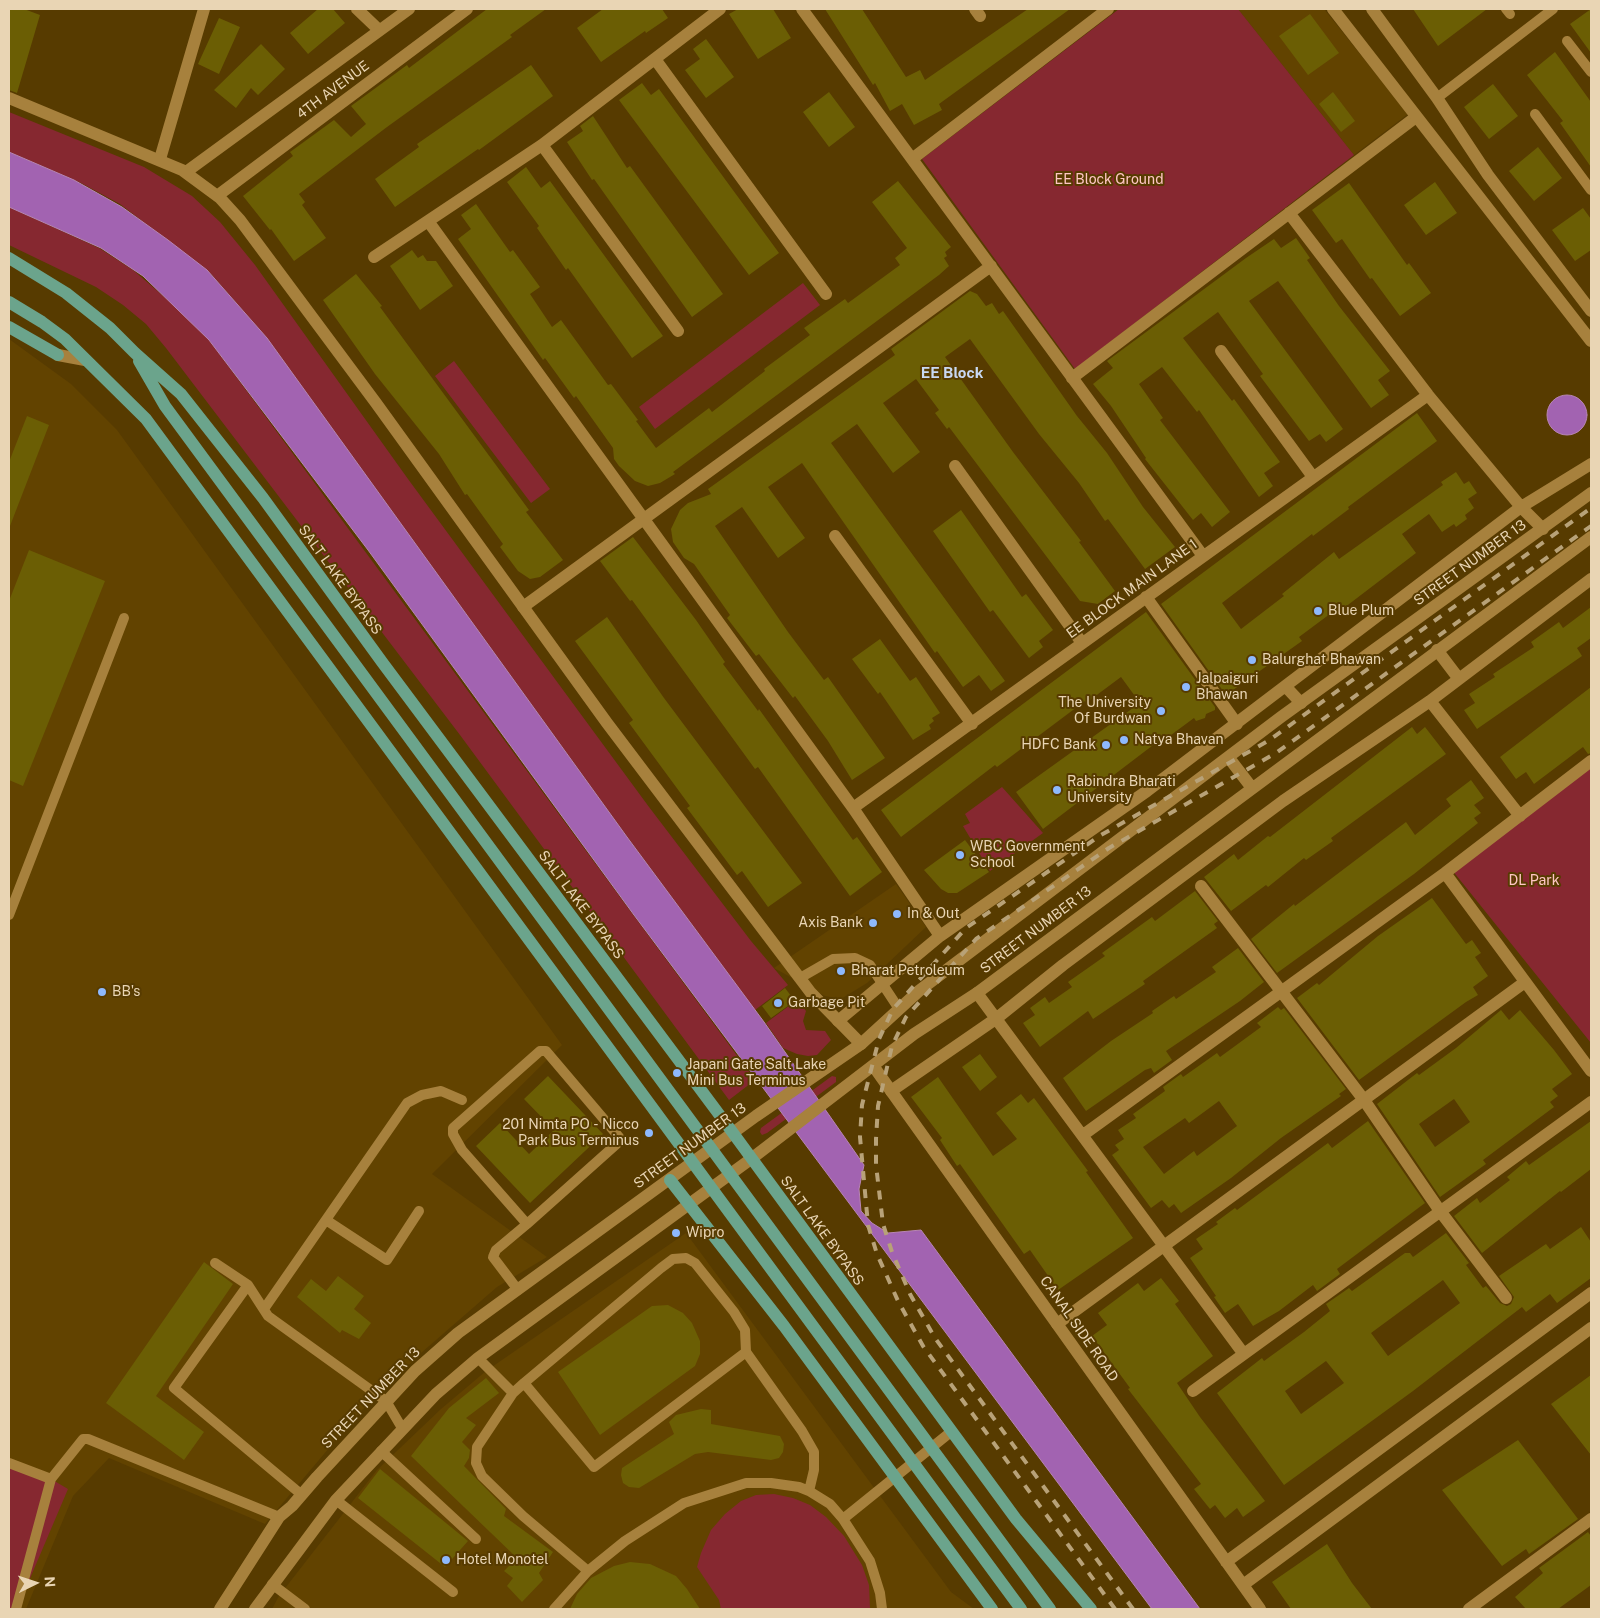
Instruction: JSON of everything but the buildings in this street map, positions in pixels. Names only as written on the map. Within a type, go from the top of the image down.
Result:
[{"type":"main road","name":"SALT LAKE BYPASS","points":[[9,258],[66,293],[110,328],[180,394],[263,498],[1016,1519],[1090,1609]]},
{"type":"main road","points":[[9,302],[42,322],[65,339],[146,420],[1021,1609]]},
{"type":"main road","points":[[9,326],[58,355]]},
{"type":"main road","points":[[135,353],[165,406],[1050,1609]]},
{"type":"main road","points":[[670,1180],[784,1326],[992,1609]]},
{"type":"street","points":[[160,159],[204,9]]},
{"type":"street","points":[[357,9],[379,30]]},
{"type":"street","name":"4TH AVENUE","points":[[186,172],[409,9]]},
{"type":"street","name":"4TH AVENUE","points":[[217,196],[468,9]]},
{"type":"street","points":[[802,9],[1203,556]]},
{"type":"street","points":[[912,159],[1108,9]]},
{"type":"street","points":[[1333,9],[1591,341]]},
{"type":"street","points":[[1372,9],[1437,98],[1488,175],[1591,311]]},
{"type":"street","points":[[374,257],[542,145],[655,59],[715,10]]},
{"type":"street","points":[[655,59],[826,294]]},
{"type":"street","points":[[9,98],[160,159],[186,172],[217,196],[240,220],[607,723],[811,993],[838,1021],[856,1047]]},
{"type":"street","points":[[1072,378],[1416,116]]},
{"type":"street","points":[[542,145],[678,331]]},
{"type":"street","points":[[1472,188],[1488,175]]},
{"type":"street","points":[[1289,213],[1428,395],[1521,507],[1543,529]]},
{"type":"street","points":[[428,221],[853,808],[940,936]]},
{"type":"street","points":[[523,607],[991,266]]},
{"type":"street","points":[[1221,351],[1313,477]]},
{"type":"street","points":[[58,355],[85,360]]},
{"type":"street","name":"EE BLOCK MAIN LANE 1","points":[[853,808],[1428,395]]},
{"type":"street","points":[[838,1021],[940,936],[1136,799],[1521,507],[1591,464]]},
{"type":"street","points":[[955,466],[1082,643]]},
{"type":"street","name":"STREET NUMBER 13","points":[[220,1609],[279,1517],[302,1495],[415,1371],[458,1334],[756,1116],[856,1047],[920,990],[1301,703],[1591,493]]},
{"type":"street","points":[[835,536],[972,724]]},
{"type":"street","name":"STREET NUMBER 13","points":[[255,1609],[336,1500],[436,1394],[478,1358],[751,1160],[874,1067],[914,1034],[977,993],[1591,537]]},
{"type":"street","points":[[890,1090],[997,1018],[1063,965],[1283,801],[1430,701],[1591,578]]},
{"type":"street","points":[[1146,598],[1237,724]]},
{"type":"street","points":[[1437,650],[1459,679]]},
{"type":"street","points":[[1286,687],[1301,703]]},
{"type":"street","points":[[1430,701],[1520,816]]},
{"type":"street","points":[[1229,758],[1252,788]]},
{"type":"street","points":[[1083,1135],[1445,873],[1591,761]]},
{"type":"street","points":[[1445,873],[1591,1072]]},
{"type":"street","points":[[1202,886],[1364,1100],[1440,1211],[1506,1298]]},
{"type":"street","points":[[1057,1324],[1526,982]]},
{"type":"street","points":[[977,993],[1242,1353]]},
{"type":"street","name":"CANAL SIDE ROAD","points":[[874,1067],[1260,1609]]},
{"type":"street","points":[[1193,1390],[1591,1102]]},
{"type":"street","points":[[1226,1562],[1591,1293]]},
{"type":"street","points":[[1243,1585],[1591,1328]]},
{"type":"street","points":[[1469,1609],[1591,1519]]},
{"type":"lane","points":[[1437,98],[1553,9]]},
{"type":"lane","points":[[1568,41],[1591,72]]},
{"type":"lane","points":[[1535,114],[1591,190]]},
{"type":"lane","points":[[9,915],[124,618]]},
{"type":"lane","points":[[800,978],[833,959],[855,958],[870,965],[899,1009]]},
{"type":"lane","points":[[518,1290],[493,1257],[493,1254],[527,1224],[620,1141],[619,1137],[546,1051],[540,1051],[453,1128],[453,1134],[462,1150],[527,1224]]},
{"type":"lane","points":[[264,1309],[407,1103],[422,1094],[441,1091],[462,1100]]},
{"type":"lane","points":[[326,1220],[387,1260],[419,1211]]},
{"type":"lane","points":[[588,1571],[523,1516],[482,1476],[476,1462],[477,1448],[513,1393],[673,1259],[686,1258],[695,1263],[734,1312],[745,1330],[746,1352],[802,1431],[814,1452],[814,1470],[809,1492]]},
{"type":"lane","points":[[215,1263],[248,1284],[268,1316],[386,1401],[402,1428]]},
{"type":"lane","points":[[248,1284],[174,1388],[302,1495]]},
{"type":"lane","points":[[524,1383],[594,1467],[746,1352]]},
{"type":"lane","points":[[478,1358],[513,1393]]},
{"type":"lane","points":[[843,1519],[952,1432]]},
{"type":"lane","points":[[16,1609],[51,1479],[78,1442],[83,1439],[88,1439],[279,1517]]},
{"type":"lane","points":[[381,1451],[476,1539]]},
{"type":"lane","points":[[9,1463],[51,1479]]},
{"type":"lane","points":[[554,1609],[588,1571],[625,1541],[691,1500],[746,1483],[771,1482],[799,1487],[830,1504],[843,1519],[870,1561],[880,1593],[882,1609]]},
{"type":"lane","points":[[336,1500],[453,1592]]},
{"type":"lane","points":[[272,1584],[305,1609]]},
{"type":"shaded area","points":[[1238,9],[1324,9],[1408,114],[1354,155]]},
{"type":"shaded area","points":[[9,152],[74,180],[122,207],[168,240],[207,270],[267,338],[627,837],[764,1022],[864,1165],[859,1189],[861,1211],[872,1223],[888,1233],[921,1230],[1200,1609],[1152,1609],[634,915],[368,550],[209,340],[143,276],[101,248],[9,207]]},
{"type":"shaded area","points":[[9,339],[71,384],[117,430],[562,1045],[432,1174],[547,1257],[497,1287],[421,1353],[356,1416],[265,1524],[109,1458],[73,1496],[26,1609],[9,1609]]},
{"type":"shaded area","points":[[1567,395],[1578,398],[1584,404],[1587,415],[1584,426],[1578,432],[1567,435],[1556,432],[1550,426],[1547,415],[1550,404],[1556,398]]},
{"type":"shaded area","points":[[896,884],[926,927],[867,983],[841,999],[825,996],[774,968]]},
{"type":"shaded area","points":[[686,1233],[951,1592],[974,1609],[272,1609],[279,1596],[377,1470],[441,1409],[486,1371]]},
{"type":"green space","name":"EE Block Ground","points":[[1119,9],[1238,9],[1354,155],[1075,369],[922,159]]},
{"type":"green space","points":[[9,112],[144,167],[192,196],[220,222],[255,265],[408,479],[649,807],[751,941],[788,985],[755,1010],[623,831],[267,338],[211,274],[120,204],[81,183],[9,152]]},
{"type":"green space","points":[[9,207],[99,248],[133,270],[176,307],[209,340],[755,1080],[729,1100],[460,735],[166,348],[146,324],[123,305],[96,287],[9,245]]},
{"type":"green space","points":[[803,283],[820,305],[655,429],[639,407]]},
{"type":"green space","points":[[454,361],[550,489],[531,503],[435,376]]},
{"type":"green space","name":"DL Park","points":[[1591,767],[1591,1043],[1452,870]]},
{"type":"green space","points":[[1002,787],[1043,833],[990,871],[963,826],[970,823],[965,814]]},
{"type":"green space","points":[[797,1000],[806,1011],[803,1021],[806,1030],[825,1031],[831,1040],[817,1055],[797,1054],[783,1048],[766,1023]]},
{"type":"green space","points":[[832,1076],[836,1077],[836,1082],[762,1135],[760,1132],[761,1128]]},
{"type":"green space","points":[[9,1463],[51,1479],[68,1489],[17,1609],[9,1609]]},
{"type":"green space","points":[[774,1494],[793,1498],[810,1505],[826,1517],[844,1536],[862,1565],[869,1585],[870,1609],[721,1609],[719,1600],[697,1567],[711,1530],[725,1514],[741,1501],[756,1495]]},
{"type":"railway","points":[[1115,1609],[923,1346],[898,1301],[877,1254],[868,1225],[860,1137],[862,1105],[879,1039],[893,1009],[966,928],[1101,835],[1268,741],[1591,508]]},
{"type":"railway","points":[[1133,1609],[935,1338],[910,1294],[892,1252],[883,1224],[876,1165],[878,1106],[892,1046],[906,1017],[976,939],[1109,848],[1276,753],[1591,526]]},
{"type":"place","name":"Blue Plum","points":[[1318,611]]},
{"type":"place","name":"Balurghat Bhawan","points":[[1252,660]]},
{"type":"place","name":"Jalpaiguri Bhawan","points":[[1186,687]]},
{"type":"place","name":"The University Of Burdwan","points":[[1161,711]]},
{"type":"place","name":"Natya Bhavan","points":[[1124,740]]},
{"type":"place","name":"HDFC Bank","points":[[1106,745]]},
{"type":"place","name":"Rabindra Bharati University","points":[[1057,790]]},
{"type":"place","name":"WBC Government School","points":[[960,855]]},
{"type":"place","name":"In & Out","points":[[897,914]]},
{"type":"place","name":"Axis Bank","points":[[873,923]]},
{"type":"place","name":"Bharat Petroleum","points":[[841,971]]},
{"type":"place","name":"BB's","points":[[102,992]]},
{"type":"place","name":"Garbage Pit","points":[[778,1003]]},
{"type":"place","name":"Japani Gate Salt Lake Mini Bus Terminus","points":[[677,1073]]},
{"type":"place","name":"201 Nimta PO - Nicco Park Bus Terminus","points":[[649,1133]]},
{"type":"place","name":"Wipro","points":[[676,1233]]},
{"type":"place","name":"Hotel Monotel","points":[[446,1560]]},
{"type":"district","name":"EE Block","points":[[952,373]]}]
